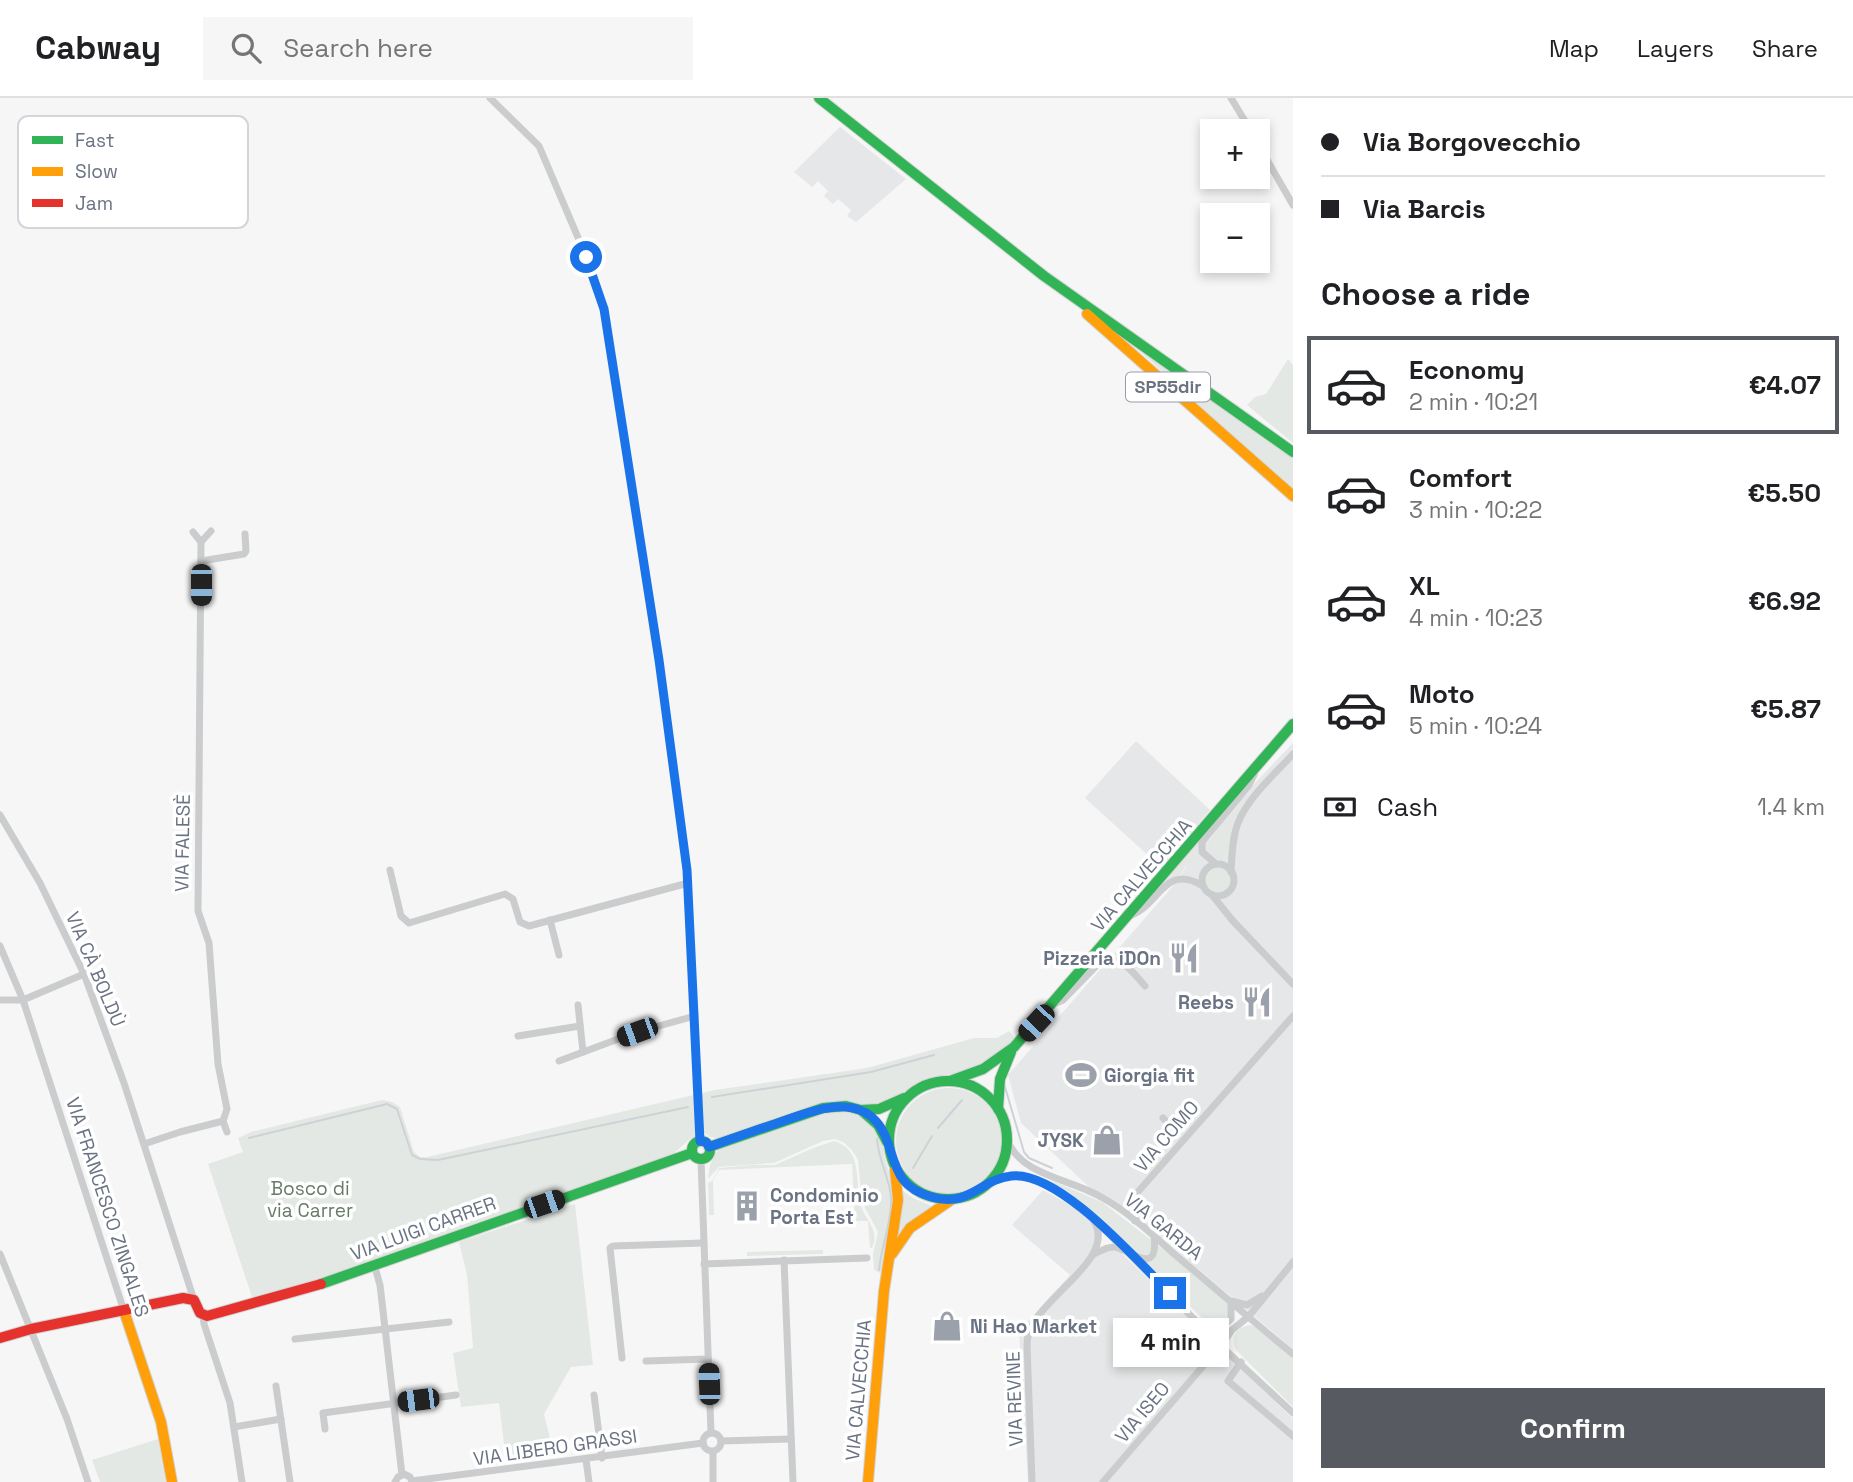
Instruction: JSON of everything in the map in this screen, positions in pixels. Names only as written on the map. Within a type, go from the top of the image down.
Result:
[{"type":"main road","name":"SP55dir","points":[[819,98],[1044,276],[1293,452]]},
{"type":"main road","name":"SP55dir","points":[[1044,276],[1293,496]]},
{"type":"main road","name":"VIA CALVECCHIA","points":[[950,1081],[983,1069],[1014,1047],[1293,724]]},
{"type":"main road","name":"VIA CALVECCHIA","points":[[998,1109],[1000,1072],[1014,1047]]},
{"type":"main road","points":[[705,1144],[708,1156],[696,1156],[692,1145],[705,1144],[822,1108],[846,1106],[860,1110],[879,1109],[927,1085],[950,1081],[978,1089],[988,1096],[998,1109],[1005,1125],[1007,1140],[1002,1165],[989,1183],[972,1194],[952,1199],[936,1198],[919,1192],[903,1180],[895,1168],[888,1144],[878,1125],[860,1110]]},
{"type":"main road","points":[[888,1144],[892,1118],[908,1096]]},
{"type":"main road","name":"VIA LUIGI CARRER","points":[[204,1315],[276,1298],[696,1156]]},
{"type":"main road","name":"VIA CALVECCHIA","points":[[868,1482],[889,1259],[898,1200],[895,1168]]},
{"type":"main road","name":"VIA CALVECCHIA","points":[[889,1259],[898,1242],[914,1224],[952,1199]]},
{"type":"main road","points":[[0,1338],[31,1329],[183,1298],[194,1300],[204,1315]]},
{"type":"main road","name":"VIA FRANCESCO ZINGALES","points":[[124,1311],[161,1422],[172,1482]]},
{"type":"street","points":[[490,98],[539,146],[600,295],[661,673],[688,883],[705,1144]]},
{"type":"street","points":[[1231,98],[1244,119]]},
{"type":"street","points":[[1270,165],[1293,205]]},
{"type":"street","points":[[193,532],[201,542],[211,531]]},
{"type":"street","points":[[201,561],[244,554],[245,534]]},
{"type":"street","name":"VIA FALESÈ","points":[[201,542],[198,911],[209,943],[218,1064],[228,1109],[223,1121],[227,1132]]},
{"type":"street","points":[[1228,915],[1227,903],[1233,883],[1231,872],[1237,825],[1245,809],[1293,754]]},
{"type":"street","points":[[1231,872],[1202,852],[1202,842],[1249,785],[1264,758]]},
{"type":"street","name":"VIA CÀ BOLDÙ","points":[[0,815],[40,884],[84,974],[144,1144]]},
{"type":"street","points":[[1203,886],[1203,873],[1233,848]]},
{"type":"street","points":[[390,870],[401,916],[409,923],[505,894],[513,899],[522,925],[528,926],[688,883]]},
{"type":"street","points":[[1129,916],[1143,908],[1173,880],[1186,878],[1203,886],[1293,984]]},
{"type":"street","points":[[1212,895],[1221,896],[1230,890]]},
{"type":"street","points":[[550,920],[559,955]]},
{"type":"street","name":"VIA FRANCESCO ZINGALES","points":[[0,946],[23,1000],[124,1311]]},
{"type":"street","points":[[1052,1005],[1063,1000],[1106,960],[1123,962],[1145,986]]},
{"type":"street","points":[[0,1000],[23,1000],[84,974]]},
{"type":"street","points":[[578,1005],[583,1052]]},
{"type":"street","points":[[559,1062],[637,1032],[695,1016]]},
{"type":"street","name":"VIA COMO","points":[[1135,1221],[1136,1194],[1293,1016]]},
{"type":"street","points":[[518,1036],[580,1026]]},
{"type":"street","name":"VIA COMO","points":[[1163,1118],[1176,1131]]},
{"type":"street","points":[[194,1300],[144,1144],[223,1121]]},
{"type":"street","name":"VIA GARDA","points":[[1007,1140],[1013,1153],[1024,1164],[1100,1196],[1135,1221],[1293,1354]]},
{"type":"street","points":[[696,1156],[704,1243],[711,1433]]},
{"type":"street","points":[[989,1183],[1009,1176],[1024,1177],[1047,1186],[1085,1210],[1221,1346],[1293,1413]]},
{"type":"street","points":[[1085,1210],[1098,1230],[1099,1241],[1093,1255]]},
{"type":"street","points":[[1093,1255],[1104,1249],[1117,1247],[1132,1256],[1145,1259],[1155,1248],[1154,1236]]},
{"type":"street","points":[[622,1358],[610,1248],[613,1245],[704,1243]]},
{"type":"street","points":[[0,1254],[67,1419],[88,1482]]},
{"type":"street","name":"VIA REVINE","points":[[1032,1482],[1027,1344],[1029,1331],[1038,1317],[1093,1255]]},
{"type":"street","points":[[704,1264],[867,1258]]},
{"type":"street","points":[[784,1260],[793,1482]]},
{"type":"street","name":"VIA ISEO","points":[[1103,1482],[1293,1262]]},
{"type":"street","points":[[374,1264],[380,1284],[402,1475]]},
{"type":"street","name":"VIA ISEO","points":[[1231,1301],[1243,1305],[1251,1304],[1275,1285]]},
{"type":"street","points":[[1198,1321],[1215,1329],[1224,1326],[1231,1319],[1231,1301]]},
{"type":"street","points":[[204,1315],[204,1324],[230,1403],[242,1482]]},
{"type":"street","points":[[295,1339],[449,1322]]},
{"type":"street","points":[[1238,1360],[1229,1344],[1233,1329],[1246,1322],[1259,1324]]},
{"type":"street","points":[[646,1361],[708,1359]]},
{"type":"street","points":[[1238,1360],[1228,1381],[1293,1436]]},
{"type":"street","points":[[276,1386],[290,1482]]},
{"type":"street","points":[[325,1429],[323,1413],[456,1395]]},
{"type":"street","points":[[594,1395],[602,1458]]},
{"type":"street","points":[[234,1427],[281,1419]]},
{"type":"street","points":[[713,1452],[705,1448],[704,1438],[711,1433],[717,1434],[721,1441]]},
{"type":"street","points":[[721,1441],[791,1438]]},
{"type":"street","points":[[713,1452],[718,1449],[721,1441]]},
{"type":"street","name":"VIA LIBERO GRASSI","points":[[412,1482],[703,1443]]},
{"type":"street","points":[[713,1452],[713,1482]]},
{"type":"street","points":[[586,1460],[589,1482]]},
{"type":"street","points":[[395,1482],[402,1475],[408,1476],[412,1482]]},
{"type":"shaded area","points":[[840,127],[906,179],[856,222],[847,216],[851,210],[838,199],[833,204],[824,196],[828,191],[818,181],[812,187],[794,172]]},
{"type":"shaded area","points":[[1136,741],[1210,810],[1161,867],[1085,798]]},
{"type":"shaded area","points":[[1293,743],[1293,1349],[1132,1213],[1089,1187],[1021,1123],[1008,1075],[1180,878],[1191,856],[1210,839],[1234,805]]},
{"type":"shaded area","points":[[1043,1190],[1072,1206],[1091,1222],[1095,1227],[1095,1249],[1118,1250],[1293,1419],[1293,1482],[1028,1482],[1019,1331],[1070,1275],[1012,1225]]},
{"type":"green space","points":[[1131,343],[1293,455],[1293,492]]},
{"type":"green space","points":[[1288,359],[1293,365],[1293,443],[1247,405],[1255,397],[1266,394]]},
{"type":"green space","points":[[1251,793],[1232,827],[1227,853],[1216,859],[1207,854],[1209,842]]},
{"type":"green space","points":[[1199,840],[1201,855],[1185,866],[1181,875],[1170,879],[1157,890]]},
{"type":"green space","points":[[1218,867],[1227,871],[1231,880],[1227,889],[1218,893],[1209,889],[1205,880],[1209,871]]},
{"type":"green space","name":"Bosco di via Carrer","points":[[1009,1031],[1015,1038],[990,1061],[964,1072],[926,1079],[892,1100],[871,1106],[845,1101],[829,1102],[717,1138],[705,1133],[691,1138],[673,1154],[291,1290],[253,1300],[208,1164],[243,1152],[238,1138],[251,1132],[382,1100],[400,1107],[414,1152],[420,1157],[427,1157],[715,1090],[867,1068],[974,1038],[997,1038]]},
{"type":"green space","points":[[949,1088],[969,1092],[986,1104],[998,1121],[1002,1141],[998,1161],[986,1178],[969,1190],[949,1194],[929,1190],[912,1178],[900,1161],[896,1141],[900,1121],[912,1104],[929,1092]]},
{"type":"green space","points":[[840,1111],[860,1116],[876,1129],[883,1142],[884,1157],[896,1191],[882,1274],[874,1270],[873,1254],[878,1232],[862,1202],[858,1160],[843,1142],[835,1139],[823,1141],[774,1163],[719,1167],[708,1179],[712,1159],[724,1147],[775,1128]]},
{"type":"green space","points":[[834,1141],[843,1145],[854,1158],[860,1203],[873,1230],[874,1235],[872,1248],[868,1221],[855,1221],[852,1164],[719,1170],[713,1181],[714,1215],[709,1215],[708,1183],[713,1180],[719,1168],[775,1165]]},
{"type":"green space","points":[[1052,1181],[1102,1202],[1204,1281],[1228,1304],[1227,1317],[1216,1326],[1205,1321],[1094,1213],[1051,1183]]},
{"type":"green space","points":[[903,1191],[932,1206],[907,1224],[896,1237],[903,1209]]},
{"type":"green space","points":[[575,1204],[593,1365],[571,1367],[544,1414],[554,1455],[506,1461],[499,1403],[461,1407],[453,1353],[473,1348],[467,1275],[459,1242]]},
{"type":"green space","points":[[823,1250],[823,1254],[747,1256],[747,1252]]},
{"type":"green space","points":[[1250,1325],[1258,1328],[1293,1357],[1293,1407],[1236,1350],[1236,1333]]},
{"type":"green space","points":[[158,1439],[166,1482],[100,1482],[92,1460]]},
{"type":"waterway","points":[[712,1097],[871,1072],[934,1055]]},
{"type":"waterway","points":[[1005,1087],[1024,1152],[1029,1158],[1052,1168]]},
{"type":"waterway","points":[[938,1128],[962,1100]]},
{"type":"waterway","points":[[249,1138],[387,1104],[397,1109],[412,1155],[420,1159],[438,1160],[688,1107]]},
{"type":"waterway","points":[[913,1168],[932,1136]]},
{"type":"waterway","points":[[877,1139],[891,1198],[879,1270]]},
{"type":"traffic: fast","points":[[819,98],[1044,276],[1293,452]]},
{"type":"traffic: fast","points":[[950,1081],[983,1069],[1014,1047],[1293,724]]},
{"type":"traffic: fast","points":[[998,1109],[1000,1079],[1011,1052]]},
{"type":"traffic: fast","points":[[948,1081],[971,1085],[990,1098],[1003,1117],[1007,1140],[1003,1163],[990,1182],[971,1195],[948,1199],[925,1195],[906,1182],[893,1163],[889,1140],[893,1117],[906,1098],[925,1085],[948,1081]]},
{"type":"traffic: fast","points":[[709,1147],[823,1108],[846,1106],[861,1110],[879,1109],[904,1098]]},
{"type":"traffic: fast","points":[[861,1110],[878,1125],[887,1142]]},
{"type":"traffic: fast","points":[[697,1141],[705,1141],[710,1150],[708,1157],[697,1159],[692,1154],[692,1146],[697,1141]]},
{"type":"traffic: fast","points":[[321,1284],[692,1153]]},
{"type":"traffic: slow","points":[[1087,314],[1293,496]]},
{"type":"traffic: slow","points":[[868,1482],[884,1291],[898,1200],[895,1170]]},
{"type":"traffic: slow","points":[[892,1254],[910,1228],[951,1200]]},
{"type":"traffic: slow","points":[[124,1311],[161,1422],[172,1482]]},
{"type":"traffic: jam","points":[[0,1338],[31,1329],[183,1298],[194,1300],[200,1313],[207,1316],[321,1284]]},
{"type":"place","name":"Pizzeria iDOn","points":[[1184,958]]},
{"type":"place","name":"Reebs","points":[[1257,1002]]},
{"type":"place","name":"Giorgia fit","points":[[1081,1075]]},
{"type":"place","name":"JYSK","points":[[1107,1140]]},
{"type":"place","name":"Condominio Porta Est","points":[[747,1206]]},
{"type":"place","name":"Ni Hao Market","points":[[947,1326]]},
{"type":"route","points":[[586,257],[604,309],[680,810],[690,899],[700,1141],[706,1142],[709,1147],[822,1108],[846,1106],[860,1110],[878,1125],[898,1172],[907,1184],[919,1192],[936,1198],[954,1199],[972,1194],[989,1183],[1009,1176],[1034,1180],[1085,1210],[1170,1293]]}]
